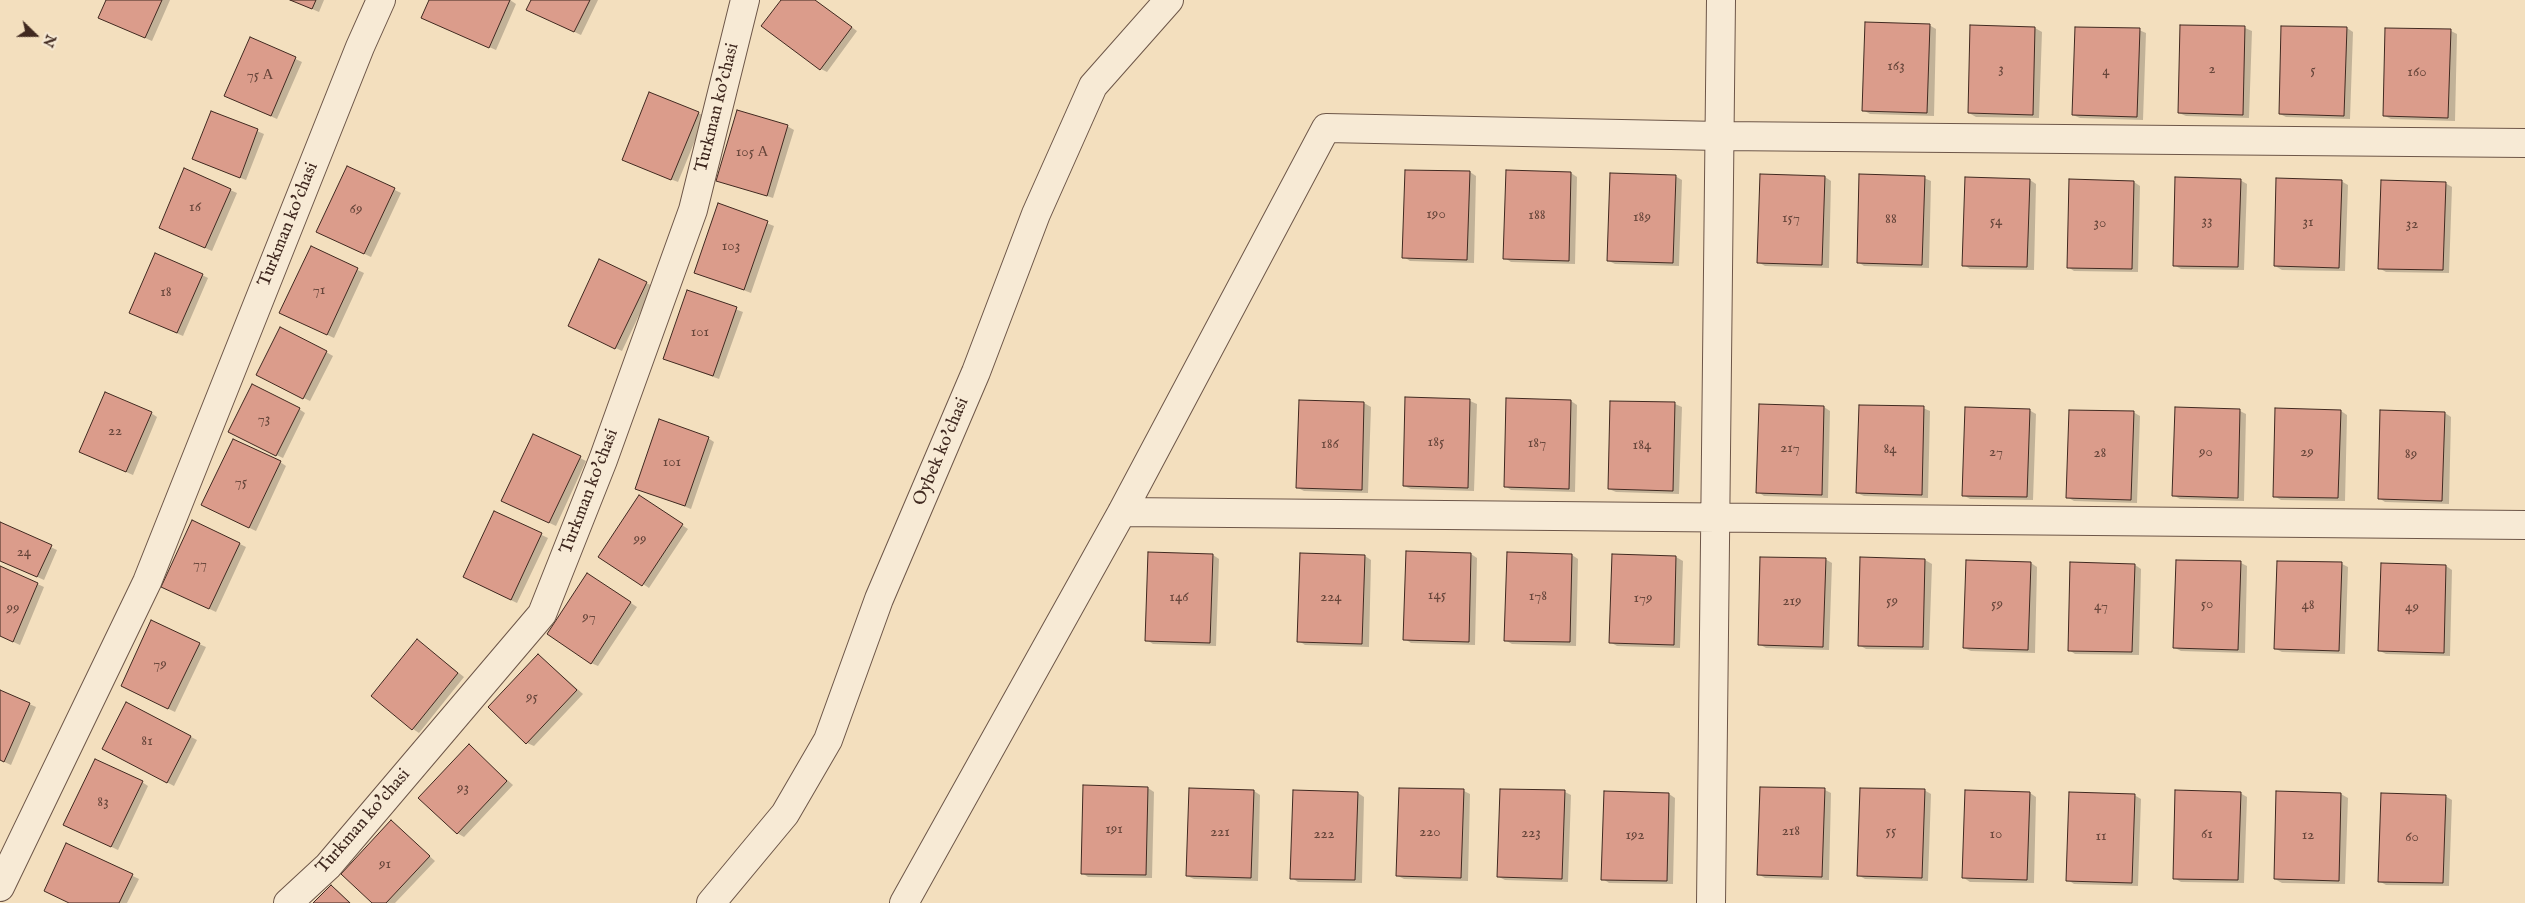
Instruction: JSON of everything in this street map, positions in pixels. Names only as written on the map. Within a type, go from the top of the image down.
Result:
[{"type":"street","name":"Turkman ko'chasi","points":[[0,887],[147,582],[360,48],[381,0]]},
{"type":"street","name":"Turkman ko'chasi","points":[[288,903],[328,866],[542,614],[603,460],[693,210],[745,0]]},
{"type":"street","name":"Oybek ko'chasi","points":[[711,903],[785,814],[828,740],[879,599],[976,372],[1036,214],[1092,86],[1169,0]]},
{"type":"street","points":[[1711,903],[1717,516],[1721,0]]},
{"type":"street","points":[[904,903],[1122,512],[1326,128],[1720,136],[2525,143]]},
{"type":"street","points":[[1122,512],[1717,516],[2525,525]]},
{"type":"street","points":[[0,894],[14,903]]},
{"type":"building","points":[[106,0],[162,0],[145,38],[98,18]]},
{"type":"building","points":[[290,0],[316,0],[312,9]]},
{"type":"building","points":[[429,0],[510,0],[489,48],[421,18]]},
{"type":"building","points":[[531,0],[590,0],[574,32],[526,10]]},
{"type":"building","points":[[781,0],[815,0],[852,27],[820,70],[761,26]]},
{"type":"building","points":[[1865,22],[1930,24],[1927,113],[1862,111]]},
{"type":"building","points":[[1970,25],[2035,27],[2033,115],[1968,113]]},
{"type":"building","points":[[2180,25],[2245,26],[2243,115],[2178,113]]},
{"type":"building","points":[[2281,26],[2347,27],[2344,116],[2279,114]]},
{"type":"building","points":[[2075,27],[2140,28],[2137,117],[2072,115]]},
{"type":"building","points":[[2385,28],[2451,29],[2448,118],[2383,116]]},
{"type":"building","points":[[250,37],[296,57],[271,116],[224,96]]},
{"type":"building","points":[[649,92],[699,112],[671,180],[622,160]]},
{"type":"building","points":[[737,110],[788,125],[767,196],[716,181]]},
{"type":"building","points":[[211,111],[258,129],[240,178],[192,159]]},
{"type":"building","points":[[347,166],[395,188],[364,254],[316,232]]},
{"type":"building","points":[[184,168],[231,189],[205,248],[159,228]]},
{"type":"building","points":[[1405,170],[1470,171],[1467,260],[1402,258]]},
{"type":"building","points":[[1506,170],[1571,172],[1569,261],[1503,259]]},
{"type":"building","points":[[1610,173],[1676,175],[1673,263],[1607,261]]},
{"type":"building","points":[[1760,174],[1825,176],[1822,265],[1757,263]]},
{"type":"building","points":[[1859,174],[1925,176],[1922,265],[1857,263]]},
{"type":"building","points":[[1965,177],[2030,179],[2027,267],[1962,266]]},
{"type":"building","points":[[2175,177],[2241,179],[2238,267],[2173,266]]},
{"type":"building","points":[[2276,178],[2342,180],[2339,268],[2274,266]]},
{"type":"building","points":[[2069,179],[2134,181],[2132,269],[2067,268]]},
{"type":"building","points":[[2381,180],[2446,182],[2443,270],[2378,269]]},
{"type":"building","points":[[718,203],[768,221],[744,290],[694,273]]},
{"type":"building","points":[[311,246],[358,268],[327,335],[279,313]]},
{"type":"building","points":[[155,253],[203,274],[177,333],[129,313]]},
{"type":"building","points":[[599,259],[647,282],[615,349],[568,326]]},
{"type":"building","points":[[687,290],[737,307],[713,376],[663,359]]},
{"type":"building","points":[[280,327],[327,351],[303,399],[256,375]]},
{"type":"building","points":[[252,384],[300,408],[276,456],[228,432]]},
{"type":"building","points":[[105,392],[152,412],[126,472],[79,452]]},
{"type":"building","points":[[1405,397],[1470,399],[1468,488],[1403,486]]},
{"type":"building","points":[[1506,398],[1571,400],[1569,489],[1504,487]]},
{"type":"building","points":[[1299,400],[1364,402],[1362,490],[1296,488]]},
{"type":"building","points":[[1610,401],[1675,402],[1673,491],[1608,489]]},
{"type":"building","points":[[1759,404],[1824,406],[1822,495],[1756,493]]},
{"type":"building","points":[[1859,405],[1924,406],[1922,495],[1856,493]]},
{"type":"building","points":[[1965,407],[2030,409],[2027,497],[1962,496]]},
{"type":"building","points":[[2175,407],[2240,409],[2238,498],[2172,496]]},
{"type":"building","points":[[2275,408],[2341,410],[2338,498],[2273,497]]},
{"type":"building","points":[[2069,410],[2134,411],[2131,500],[2066,498]]},
{"type":"building","points":[[2380,410],[2445,412],[2442,501],[2378,499]]},
{"type":"building","points":[[659,419],[709,437],[685,506],[635,489]]},
{"type":"building","points":[[533,434],[581,456],[549,523],[501,501]]},
{"type":"building","points":[[233,439],[281,461],[249,528],[201,505]]},
{"type":"building","points":[[639,495],[683,524],[642,586],[598,557]]},
{"type":"building","points":[[494,511],[542,533],[511,600],[463,577]]},
{"type":"building","points":[[192,520],[240,543],[209,609],[161,587]]},
{"type":"building","points":[[0,522],[52,545],[37,577],[0,561]]},
{"type":"building","points":[[1406,551],[1471,553],[1469,642],[1403,640]]},
{"type":"building","points":[[1148,552],[1213,554],[1210,643],[1145,641]]},
{"type":"building","points":[[1507,552],[1572,554],[1570,642],[1504,641]]},
{"type":"building","points":[[1300,553],[1365,555],[1362,644],[1297,642]]},
{"type":"building","points":[[1612,554],[1676,556],[1674,645],[1609,643]]},
{"type":"building","points":[[1760,557],[1826,558],[1823,647],[1758,645]]},
{"type":"building","points":[[1860,557],[1925,559],[1923,647],[1858,646]]},
{"type":"building","points":[[1966,560],[2031,562],[2028,650],[1963,648]]},
{"type":"building","points":[[2176,560],[2241,561],[2238,650],[2173,648]]},
{"type":"building","points":[[2277,561],[2342,562],[2339,651],[2274,649]]},
{"type":"building","points":[[2070,562],[2135,564],[2132,652],[2068,651]]},
{"type":"building","points":[[2381,563],[2446,565],[2444,653],[2378,651]]},
{"type":"building","points":[[0,566],[38,583],[13,642],[0,636]]},
{"type":"building","points":[[587,573],[631,602],[591,664],[547,634]]},
{"type":"building","points":[[151,620],[200,643],[168,709],[121,686]]},
{"type":"building","points":[[417,639],[458,673],[412,730],[371,696]]},
{"type":"building","points":[[538,654],[577,690],[526,744],[488,707]]},
{"type":"building","points":[[0,690],[30,703],[4,762],[0,760]]},
{"type":"building","points":[[126,702],[191,736],[167,783],[102,749]]},
{"type":"building","points":[[469,744],[507,781],[457,834],[418,798]]},
{"type":"building","points":[[95,759],[143,781],[111,847],[63,825]]},
{"type":"building","points":[[1083,785],[1148,787],[1146,875],[1081,874]]},
{"type":"building","points":[[1760,787],[1825,788],[1822,877],[1757,875]]},
{"type":"building","points":[[1189,788],[1254,790],[1251,878],[1186,876]]},
{"type":"building","points":[[1399,788],[1464,789],[1461,878],[1396,876]]},
{"type":"building","points":[[1860,788],[1925,789],[1922,878],[1857,876]]},
{"type":"building","points":[[1500,789],[1565,790],[1562,879],[1497,877]]},
{"type":"building","points":[[1293,790],[1358,792],[1355,880],[1290,879]]},
{"type":"building","points":[[1965,790],[2030,792],[2027,880],[1962,878]]},
{"type":"building","points":[[2175,790],[2241,792],[2238,880],[2173,879]]},
{"type":"building","points":[[1604,791],[1669,793],[1667,881],[1601,880]]},
{"type":"building","points":[[2276,791],[2341,793],[2339,881],[2274,879]]},
{"type":"building","points":[[2069,792],[2135,794],[2132,883],[2066,881]]},
{"type":"building","points":[[2381,793],[2446,795],[2443,883],[2378,882]]},
{"type":"building","points":[[391,820],[430,856],[386,903],[372,903],[341,874]]},
{"type":"building","points":[[66,843],[133,874],[119,903],[69,903],[44,891]]},
{"type":"building","points":[[331,885],[350,903],[313,903]]}]
